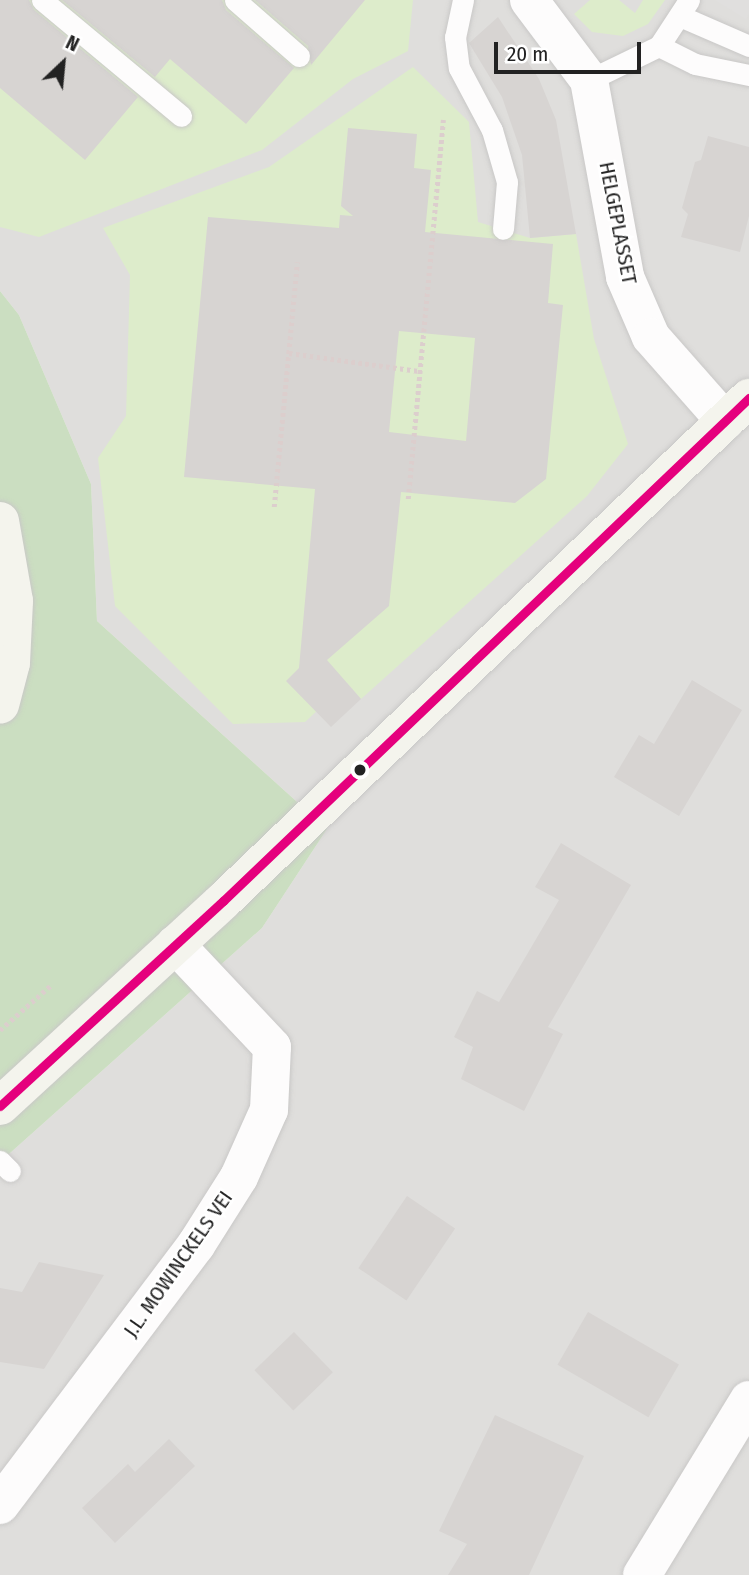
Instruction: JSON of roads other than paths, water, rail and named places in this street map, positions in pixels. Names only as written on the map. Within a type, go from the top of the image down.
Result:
[{"type":"main road","points":[[0,1106],[175,944],[737,409]]},
{"type":"main road","points":[[0,521],[14,601],[10,663],[0,705]]},
{"type":"street","name":"HELGEPLASSET","points":[[529,0],[589,80],[625,277],[651,337],[737,409]]},
{"type":"street","name":"J.L. MOWINCKELS VEI","points":[[0,1505],[196,1245],[239,1177],[269,1110],[272,1047],[175,944]]},
{"type":"street","points":[[642,1575],[749,1400]]},
{"type":"lane","points":[[41,0],[181,116]]},
{"type":"lane","points":[[235,0],[299,56]]},
{"type":"lane","points":[[463,0],[455,37],[459,68],[492,130],[507,181],[503,229]]},
{"type":"lane","points":[[589,80],[659,46],[684,8],[749,46]]},
{"type":"lane","points":[[659,46],[695,64],[749,75]]}]
